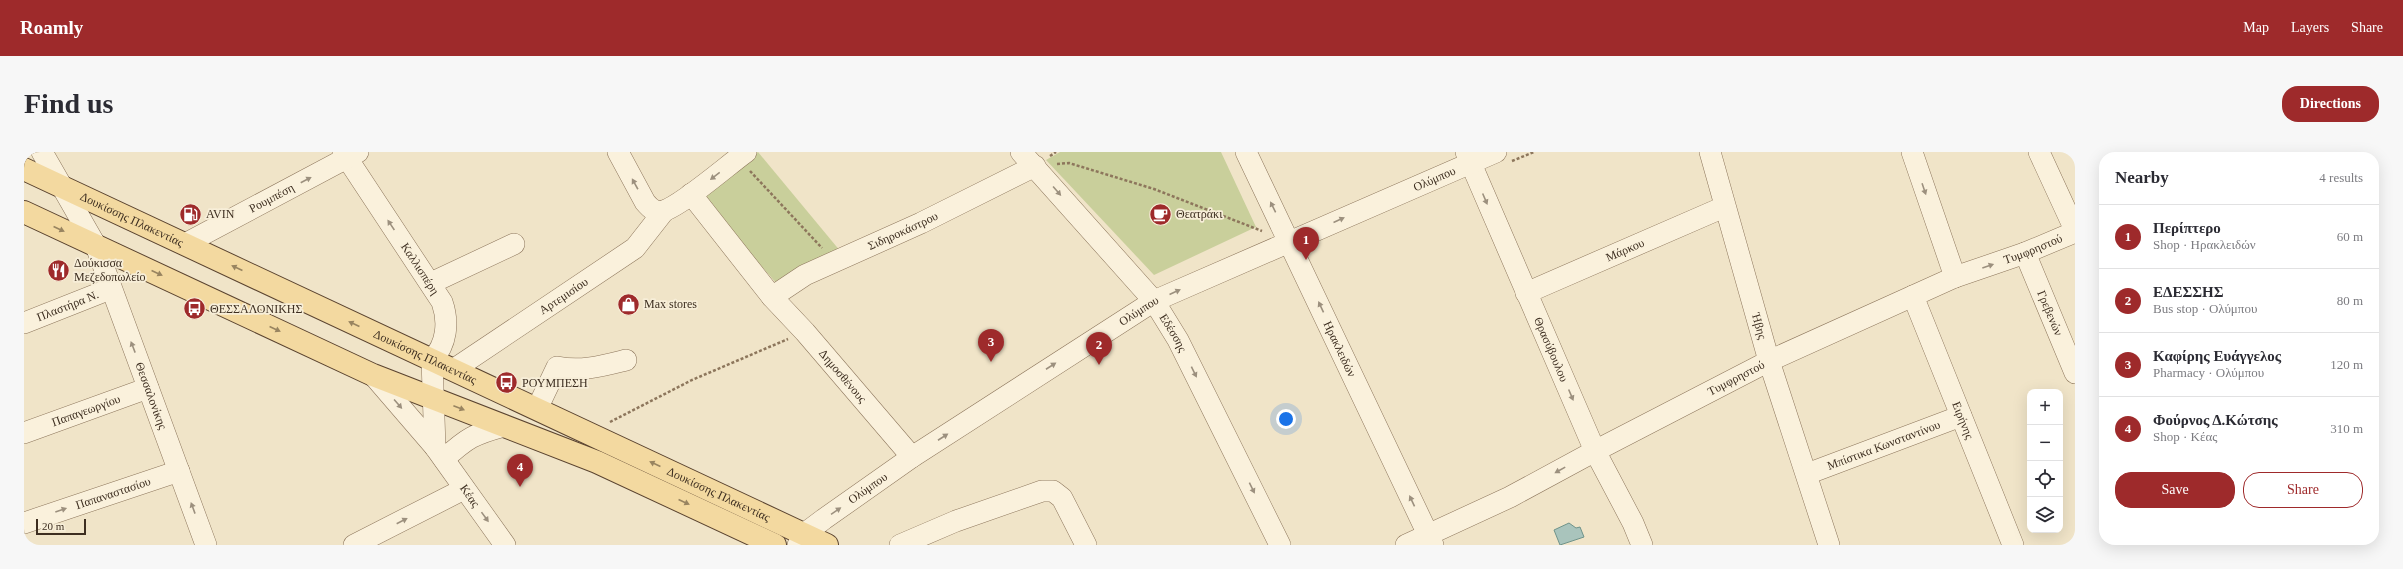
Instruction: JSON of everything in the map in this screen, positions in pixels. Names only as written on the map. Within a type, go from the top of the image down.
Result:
[{"type":"main road","name":"Δουκίσσης Πλακεντίας","points":[[24,169],[609,443],[801,540],[827,545]]},
{"type":"main road","name":"Δουκίσσης Πλακεντίας","points":[[24,212],[373,375],[597,462],[776,545]]},
{"type":"street","name":"Θεσσαλονίκης","points":[[42,152],[96,246],[110,289],[206,545]]},
{"type":"street","points":[[618,152],[645,202],[650,208],[661,211]]},
{"type":"street","name":"Ηρακλειδών","points":[[1246,152],[1431,540]]},
{"type":"street","name":"Ολύμπου","points":[[801,540],[912,457],[1154,301],[1290,242],[1468,158],[1496,152]]},
{"type":"street","name":"Ήβης","points":[[1710,152],[1724,207],[1769,361],[1829,545]]},
{"type":"street","points":[[1912,152],[1955,277]]},
{"type":"street","points":[[2039,152],[2074,227]]},
{"type":"street","name":"Ρουμπέση","points":[[185,244],[349,154]]},
{"type":"street","name":"Καλλισπέρη","points":[[349,154],[442,302],[446,318],[440,351],[432,360],[432,398]]},
{"type":"street","name":"Αρτεμισίου","points":[[453,370],[635,248],[661,211],[691,194],[742,155]]},
{"type":"street","name":"Θρασύβουλου","points":[[1468,158],[1594,451],[1633,523],[1642,545]]},
{"type":"street","name":"Σιδηροκάστρου","points":[[772,297],[800,278],[836,263],[1028,159]]},
{"type":"street","name":"Εδέσσης","points":[[1028,159],[1154,301],[1178,340],[1280,545]]},
{"type":"street","name":"Δημοσθένους","points":[[691,194],[772,297],[805,332],[912,457]]},
{"type":"street","name":"Μάρκου","points":[[1526,293],[1724,207]]},
{"type":"street","name":"Τυμφρηστού","points":[[1406,545],[1431,540],[1594,451],[1769,361],[1955,277],[2025,253],[2074,227]]},
{"type":"street","points":[[431,283],[514,244]]},
{"type":"street","name":"Γρεβενών","points":[[2025,253],[2075,373]]},
{"type":"street","name":"Πλαστήρα Ν.","points":[[24,323],[110,289]]},
{"type":"street","name":"Ειρήνης","points":[[1913,296],[2013,545]]},
{"type":"street","points":[[537,409],[557,367],[572,370],[585,370],[626,360]]},
{"type":"street","name":"Κέας","points":[[373,375],[439,453],[505,545]]},
{"type":"street","name":"Παπαγεωργίου","points":[[24,433],[148,388]]},
{"type":"street","points":[[432,398],[439,453],[479,433],[504,426]]},
{"type":"street","name":"Mπίστικα Κωνσταντίνου","points":[[1807,474],[1961,416]]},
{"type":"street","name":"Παπαναστασίου","points":[[24,523],[179,471]]},
{"type":"street","points":[[354,545],[379,540],[464,489]]},
{"type":"street","points":[[900,545],[1006,502],[1048,490],[1058,493],[1062,498],[1086,545]]},
{"type":"path","points":[[742,155],[836,263]]},
{"type":"path","points":[[1028,159],[1069,162],[1154,189],[1290,242]]},
{"type":"path","points":[[609,443],[610,421],[747,354],[805,332]]},
{"type":"green space","points":[[758,152],[841,252],[777,284],[700,196]]},
{"type":"green space","points":[[1060,152],[1221,152],[1256,227],[1154,275],[1046,160]]},
{"type":"water","points":[[1569,523],[1576,528],[1580,527],[1584,537],[1560,545],[1554,530]]},
{"type":"place","name":"AVIN","points":[[190,214]]},
{"type":"place","name":"Θεατράκι","points":[[1160,214]]},
{"type":"place","name":"Περίπτερο","points":[[1306,260]]},
{"type":"place","name":"Δούκισσα Μεζεδοπωλείο","points":[[59,270]]},
{"type":"place","name":"Max stores","points":[[628,304]]},
{"type":"place","name":"ΘΕΣΣΑΛΟΝΙΚΗΣ","points":[[195,309]]},
{"type":"place","name":"Καφίρης Ευάγγελος","points":[[991,362]]},
{"type":"place","name":"ΕΔΕΣΣΗΣ","points":[[1099,365]]},
{"type":"place","name":"ΡΟΥΜΠΕΣΗ","points":[[506,383]]},
{"type":"place","name":"Φούρνος Δ.Κώτσης","points":[[520,487]]}]
